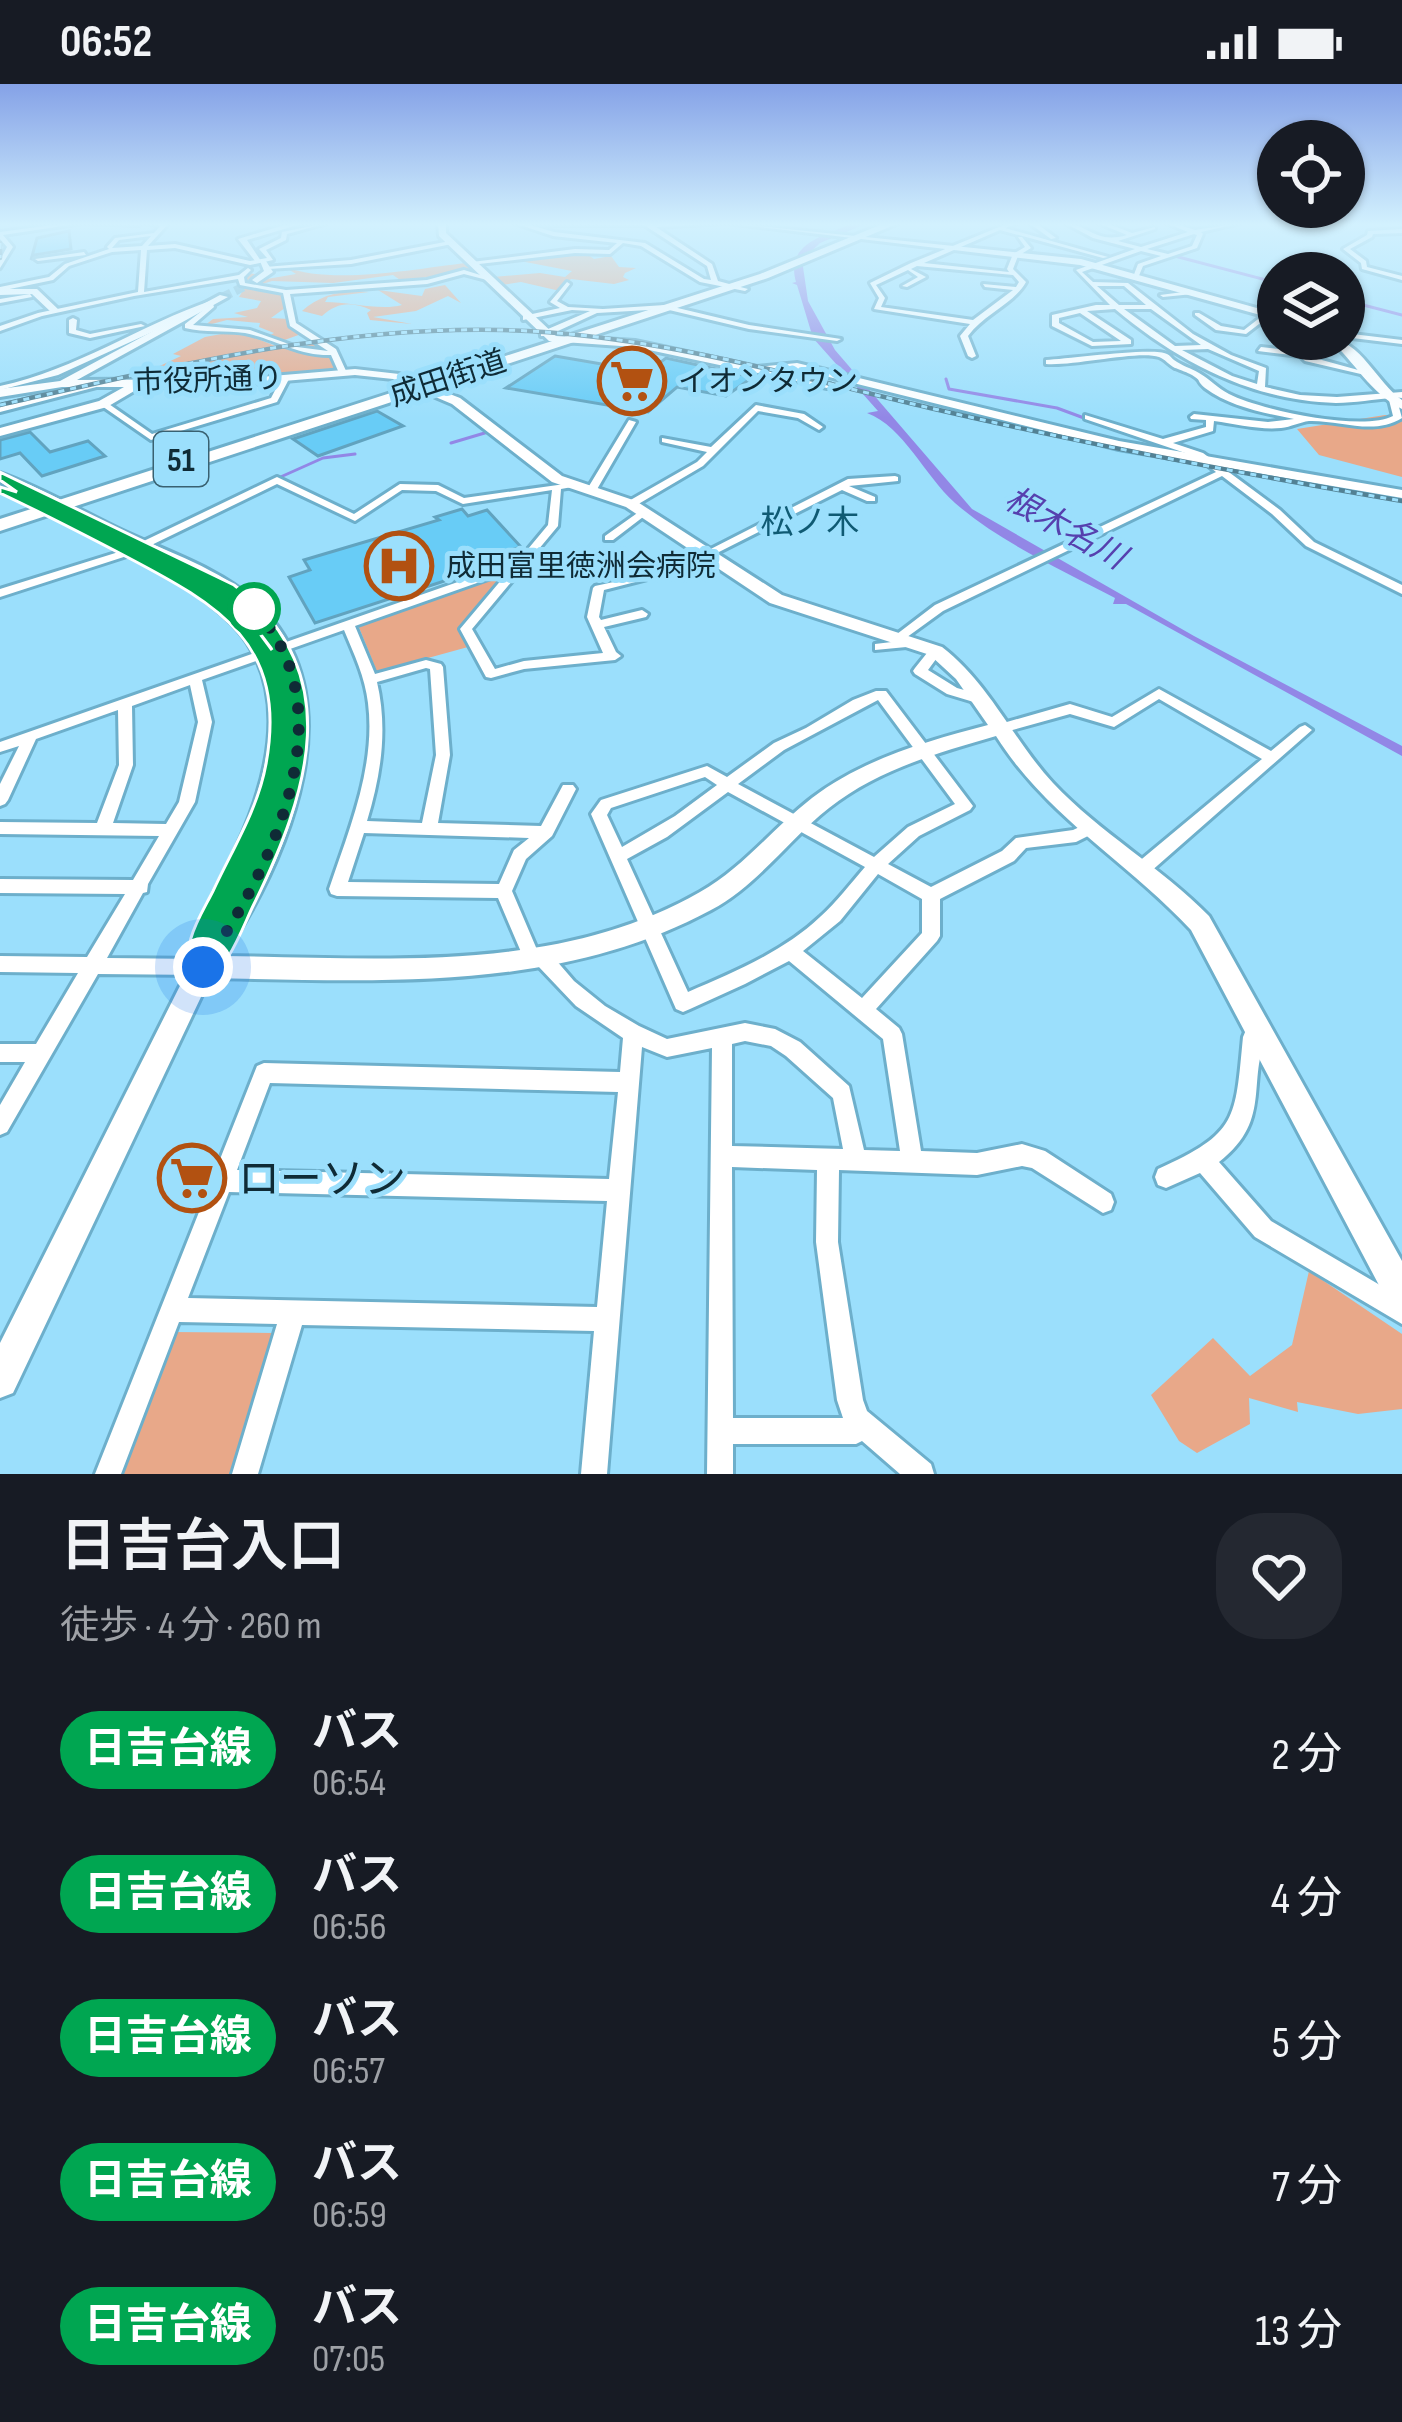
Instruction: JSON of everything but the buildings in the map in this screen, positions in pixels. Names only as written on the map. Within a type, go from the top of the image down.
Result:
[{"type":"highway","name":"成田街道","points":[[0,521],[714,288]]},
{"type":"street","points":[[0,301],[35,288]]},
{"type":"street","points":[[136,295],[142,288]]},
{"type":"street","points":[[0,329],[55,311],[178,288]]},
{"type":"street","points":[[263,288],[286,292],[342,288]]},
{"type":"street","points":[[497,288],[553,338],[629,344],[762,370],[789,364],[827,379],[880,384],[963,410],[1215,468],[1402,494]]},
{"type":"street","points":[[565,288],[553,302],[567,309]]},
{"type":"street","points":[[738,288],[745,289]]},
{"type":"street","points":[[875,288],[882,298],[877,309],[973,322]]},
{"type":"street","points":[[1010,288],[1019,289]]},
{"type":"street","points":[[1095,288],[1200,368],[1262,387],[1336,400],[1396,399]]},
{"type":"street","points":[[1130,288],[1232,363],[1263,370],[1262,387]]},
{"type":"street","points":[[1176,288],[1257,311]]},
{"type":"street","points":[[972,356],[964,334],[1019,289]]},
{"type":"street","points":[[0,291],[30,291],[55,311]]},
{"type":"street","points":[[561,294],[583,291]]},
{"type":"street","points":[[286,292],[293,324],[334,352],[343,373]]},
{"type":"street","points":[[1163,295],[1191,292]]},
{"type":"street","points":[[0,398],[219,299]]},
{"type":"street","points":[[219,299],[188,326],[219,336]]},
{"type":"street","points":[[62,384],[219,299]]},
{"type":"street","points":[[553,338],[598,311],[660,306],[768,330],[792,337],[800,346]]},
{"type":"street","points":[[526,318],[567,309],[597,307],[598,311]]},
{"type":"street","points":[[1150,307],[1082,311],[1055,317],[1055,324],[1092,344],[1214,346]]},
{"type":"street","points":[[1082,311],[1130,344]]},
{"type":"street","points":[[1197,314],[1220,328],[1246,332],[1257,325]]},
{"type":"street","points":[[73,320],[72,331],[90,336],[155,325]]},
{"type":"street","points":[[1062,327],[1102,325]]},
{"type":"street","points":[[204,332],[242,330],[287,349],[334,352]]},
{"type":"street","points":[[768,330],[837,339]]},
{"type":"street","points":[[1365,338],[1402,342]]},
{"type":"street","points":[[1049,350],[1048,367],[1120,353],[1165,355],[1210,388],[1270,414],[1387,424],[1398,417],[1396,399],[1365,374],[1325,360]]},
{"type":"street","points":[[1357,360],[1365,374]]},
{"type":"street","name":"市役所通り","points":[[0,398],[62,384],[385,374],[456,401],[563,487],[591,491],[637,508],[790,605],[936,651]]},
{"type":"street","points":[[104,404],[151,437],[274,400],[285,379]]},
{"type":"street","points":[[0,398],[101,383]]},
{"type":"street","points":[[0,432],[104,404],[138,383]]},
{"type":"street","points":[[609,538],[637,508],[715,451],[756,408],[801,416],[819,427]]},
{"type":"street","points":[[1088,417],[1215,468],[1276,512],[1310,544],[1402,590]]},
{"type":"street","points":[[1195,417],[1276,428],[1303,418]]},
{"type":"street","points":[[1161,443],[1210,429],[1210,417]]},
{"type":"street","points":[[591,491],[632,422]]},
{"type":"street","points":[[665,440],[715,451]]},
{"type":"street","points":[[880,647],[909,639],[939,608],[1031,567],[1215,468]]},
{"type":"street","points":[[0,477],[45,506]]},
{"type":"street","points":[[707,554],[842,486],[895,479]]},
{"type":"street","points":[[0,593],[136,549],[277,480],[355,518],[368,513],[389,491],[406,486],[438,488],[463,501],[563,487],[553,526],[466,629],[488,672],[613,656],[593,609],[601,586],[647,576]]},
{"type":"street","points":[[842,486],[871,500]]},
{"type":"street","points":[[0,490],[136,549],[233,611],[272,649],[279,710],[278,764],[265,808],[203,939],[203,967],[0,1380]]},
{"type":"street","points":[[0,747],[522,563]]},
{"type":"street","points":[[597,625],[642,614]]},
{"type":"street","points":[[348,623],[370,680],[374,750],[358,827],[337,889],[504,891]]},
{"type":"street","points":[[977,698],[952,691],[920,671],[936,651],[977,698],[1044,789],[1086,830],[1143,868],[1200,923],[1402,1294]]},
{"type":"street","points":[[370,680],[426,664],[436,667],[443,755],[429,827]]},
{"type":"street","points":[[0,1125],[141,887],[194,784],[205,710],[195,676]]},
{"type":"street","points":[[0,964],[448,968],[538,959],[649,929],[732,884],[798,824],[866,773],[925,749],[1070,709],[1114,722],[1160,693],[1272,758]]},
{"type":"street","points":[[618,856],[660,837],[729,786],[776,747],[822,725],[842,709],[881,694],[965,806],[903,838],[878,865],[824,925],[790,951],[683,1003],[599,814],[607,804],[700,771],[729,786],[798,824],[878,865],[931,895]]},
{"type":"street","points":[[104,828],[126,765],[125,701]]},
{"type":"street","points":[[1143,868],[1305,730]]},
{"type":"street","points":[[0,800],[32,736]]},
{"type":"street","points":[[504,891],[520,855],[546,832],[568,789]]},
{"type":"street","points":[[358,827],[546,832]]},
{"type":"street","points":[[0,828],[172,830]]},
{"type":"street","points":[[931,895],[1008,856],[1022,842],[1076,836],[1086,830]]},
{"type":"street","points":[[0,886],[141,887]]},
{"type":"street","points":[[504,891],[538,959],[560,984],[633,1035],[667,1048],[745,1032],[775,1039],[837,1087],[856,1160]]},
{"type":"street","points":[[864,1009],[931,936],[931,895]]},
{"type":"street","points":[[790,951],[864,1009],[896,1041],[912,1162]]},
{"type":"street","points":[[1166,1177],[1222,1151],[1246,1114],[1253,1037],[1261,1030]]},
{"type":"street","points":[[595,1474],[633,1035]]},
{"type":"street","points":[[720,1474],[722,1037]]},
{"type":"street","points":[[0,1053],[42,1053]]},
{"type":"street","points":[[107,1474],[265,1073],[629,1082]]},
{"type":"street","points":[[722,1156],[977,1164],[1022,1155],[1037,1159],[1103,1202]]},
{"type":"street","points":[[721,1431],[856,1431],[827,1242],[828,1161]]},
{"type":"street","points":[[1204,1161],[1244,1211],[1287,1247],[1402,1312]]},
{"type":"street","points":[[222,1181],[620,1190]]},
{"type":"street","points":[[172,1310],[608,1318]]},
{"type":"street","points":[[245,1474],[293,1313]]},
{"type":"street","points":[[857,1420],[921,1474]]},
{"type":"shaded area","points":[[245,288],[286,293],[289,305],[271,318],[289,319],[304,333],[279,342],[267,337],[274,333],[259,327],[260,323],[227,320],[204,326],[213,319],[248,317],[234,313],[257,308],[261,301],[239,297]]},
{"type":"shaded area","points":[[448,288],[461,303],[448,296],[416,311],[373,317],[412,324],[370,320],[367,313],[371,310],[351,304],[402,305],[378,290],[422,296],[425,289]]},
{"type":"shaded area","points":[[798,288],[806,288],[808,301],[835,350],[972,509],[1194,636],[1402,746],[1402,756],[1126,604],[1113,604],[1115,598],[973,517],[944,492],[892,429],[867,413],[878,411],[813,338]]},
{"type":"shaded area","points":[[369,292],[328,297],[325,302],[351,304],[322,316],[302,311],[332,294]]},
{"type":"shaded area","points":[[238,331],[278,347],[317,341],[331,351],[338,369],[245,378],[130,380],[181,356],[173,354],[205,337]]},
{"type":"shaded area","points":[[1385,415],[1402,418],[1402,477],[1319,455],[1297,429]]},
{"type":"shaded area","points":[[511,572],[460,628],[468,647],[377,672],[358,625]]},
{"type":"shaded area","points":[[1309,1271],[1402,1334],[1402,1409],[1358,1414],[1297,1402],[1298,1412],[1249,1398],[1250,1424],[1197,1453],[1179,1441],[1151,1395],[1213,1338],[1250,1376],[1292,1345]]},
{"type":"shaded area","points":[[172,1332],[273,1333],[230,1474],[119,1474]]},
{"type":"waterway","points":[[1365,305],[1402,315]]},
{"type":"waterway","points":[[946,379],[949,389],[1057,408],[1084,418]]},
{"type":"waterway","points":[[451,443],[488,432]]},
{"type":"waterway","points":[[276,479],[323,458],[355,454]]},
{"type":"tunnel","points":[[223,297],[241,288]]},
{"type":"railway","points":[[0,405],[312,342],[438,331],[557,333],[664,347],[1047,434],[1402,501]]},
{"type":"bus line","name":"日吉台線","points":[[0,477],[227,589],[256,610],[281,646],[298,705],[292,787],[260,866],[223,940],[203,967],[203,939],[248,849],[278,764],[279,710],[264,652],[233,611],[198,588],[57,514],[0,490]]},
{"type":"place","name":"イオンタウン","points":[[632,381]]},
{"type":"place","name":"成田富里徳洲会病院","points":[[399,566]]},
{"type":"place","name":"ローソン","points":[[192,1178]]},
{"type":"district","name":"松ノ木","points":[[810,521]]},
{"type":"route","points":[[203,967],[223,940],[278,829],[297,760],[298,705],[290,673],[281,646],[254,609]]},
{"type":"water label","name":"根木名川","points":[[1066,527]]}]
